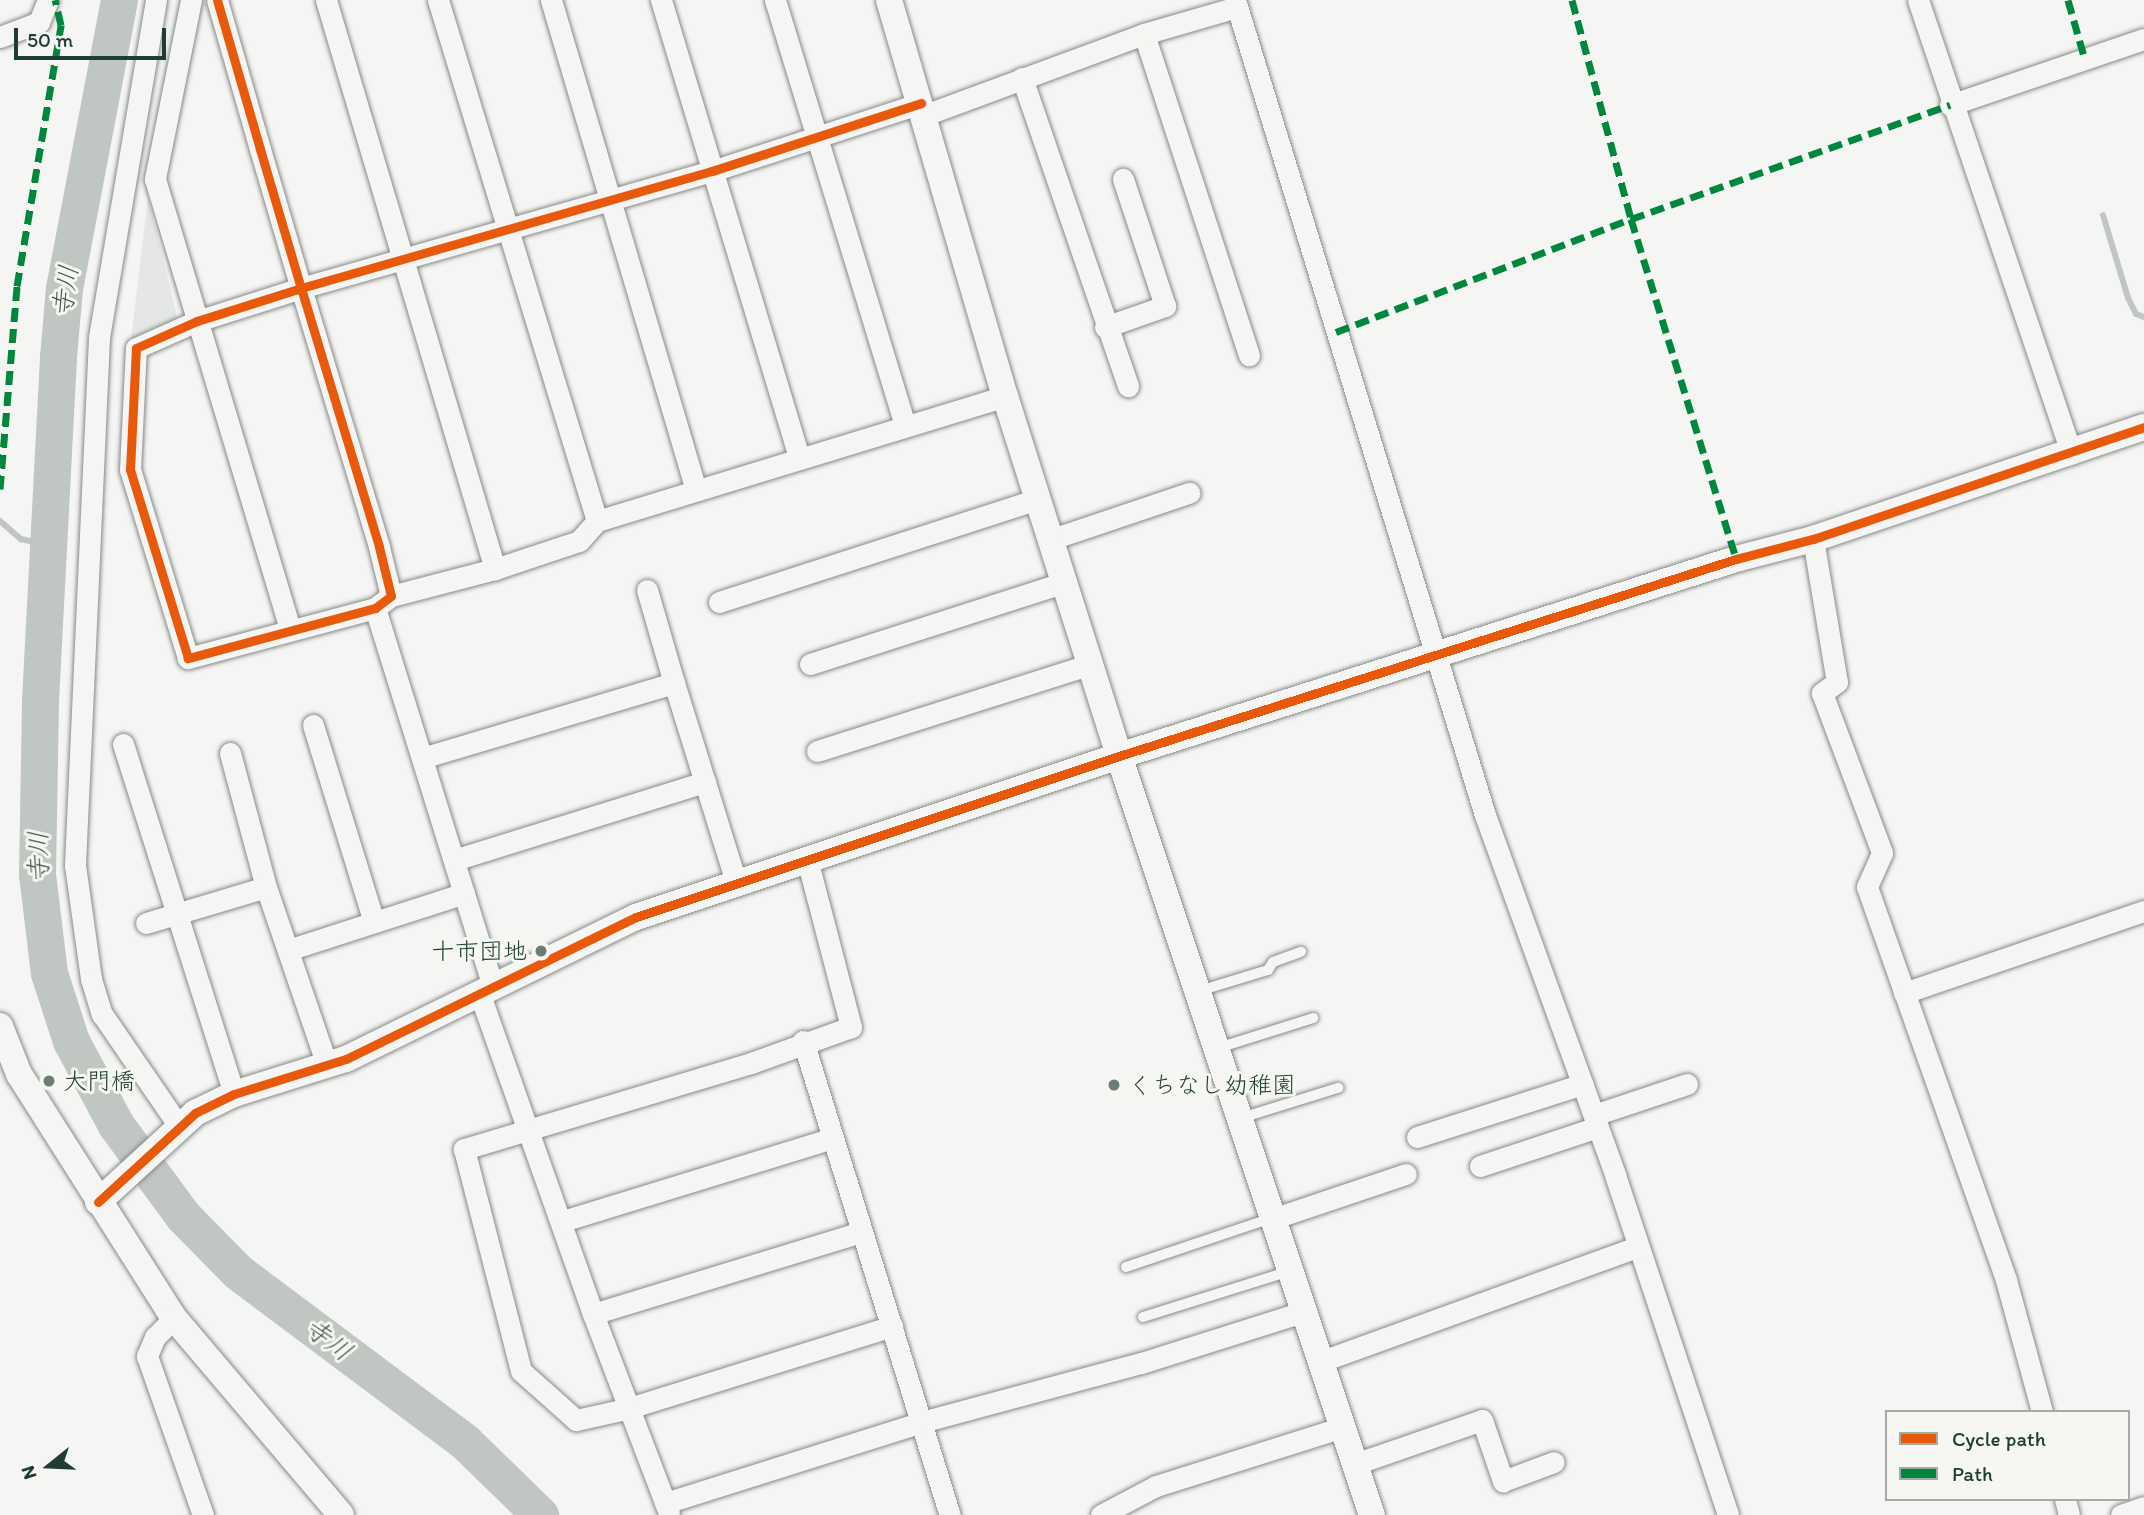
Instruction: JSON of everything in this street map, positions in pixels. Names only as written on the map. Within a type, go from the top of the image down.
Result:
[{"type":"street","points":[[0,37],[39,22],[48,0]]},
{"type":"street","points":[[156,0],[99,338],[75,865],[89,968],[102,1014],[177,1128]]},
{"type":"street","points":[[191,0],[156,179],[290,628]]},
{"type":"street","points":[[217,0],[301,288],[422,758],[464,893],[486,992],[626,1409],[667,1509],[922,1422],[1141,1363],[1306,1311]]},
{"type":"street","points":[[326,0],[495,569]]},
{"type":"street","points":[[438,0],[597,521]]},
{"type":"street","points":[[551,0],[695,490]]},
{"type":"street","points":[[661,0],[799,456]]},
{"type":"street","points":[[775,0],[905,426]]},
{"type":"street","points":[[888,0],[923,109],[1005,396],[1119,756],[1306,1311],[1371,1515]]},
{"type":"street","points":[[1918,0],[1950,105],[2072,454]]},
{"type":"street","points":[[1005,396],[799,456],[597,521],[579,541],[495,569],[188,658],[130,470],[136,348],[197,321],[403,258],[712,171],[816,136],[923,109],[1236,4],[1485,815],[1596,1121],[1728,1515]]},
{"type":"street","points":[[1144,34],[1249,355]]},
{"type":"street","points":[[1950,105],[2144,39]]},
{"type":"street","points":[[1022,78],[1105,327],[1128,386]]},
{"type":"street","points":[[1105,327],[1165,306],[1123,178]]},
{"type":"street","points":[[108,1194],[177,1128],[233,1094],[327,1065],[486,992],[636,917],[808,863],[1119,756],[1736,559],[1813,539],[2072,454],[2144,427]]},
{"type":"street","points":[[1052,539],[1189,493]]},
{"type":"street","points":[[719,602],[1038,499]]},
{"type":"street","points":[[1813,539],[1837,682],[1822,693],[1882,853],[1867,887],[2006,1280],[2041,1410]]},
{"type":"street","points":[[810,664],[1066,582]]},
{"type":"street","points":[[647,590],[737,885]]},
{"type":"street","points":[[817,751],[1091,664]]},
{"type":"street","points":[[422,758],[674,683]]},
{"type":"street","points":[[313,725],[374,922]]},
{"type":"street","points":[[123,744],[179,912],[233,1094]]},
{"type":"street","points":[[230,753],[266,887],[327,1065]]},
{"type":"street","points":[[454,860],[705,782]]},
{"type":"street","points":[[808,863],[851,1027],[803,1041],[751,1063],[529,1126],[464,1149],[521,1371],[576,1420],[626,1409],[892,1325]]},
{"type":"street","points":[[146,923],[266,887]]},
{"type":"street","points":[[288,950],[464,893]]},
{"type":"street","points":[[1904,993],[2144,911]]},
{"type":"street","points":[[0,1026],[19,1074],[108,1194],[174,1318],[341,1515]]},
{"type":"street","points":[[803,1041],[950,1515]]},
{"type":"street","points":[[1417,1137],[1583,1084]]},
{"type":"street","points":[[1480,1166],[1687,1084]]},
{"type":"street","points":[[563,1222],[832,1138]]},
{"type":"street","points":[[1275,1218],[1406,1174]]},
{"type":"street","points":[[593,1314],[862,1232]]},
{"type":"street","points":[[1322,1361],[1637,1247]]},
{"type":"street","points":[[174,1318],[155,1337],[147,1356],[203,1515]]},
{"type":"street","points":[[1355,1464],[1482,1420],[1503,1481],[1554,1462]]},
{"type":"street","points":[[1101,1515],[1156,1486],[1343,1427]]},
{"type":"street","points":[[2121,1515],[2144,1507]]},
{"type":"lane","points":[[1199,991],[1268,970],[1273,962],[1301,952]]},
{"type":"lane","points":[[1218,1048],[1313,1018]]},
{"type":"lane","points":[[1241,1118],[1338,1088]]},
{"type":"lane","points":[[1126,1267],[1275,1218]]},
{"type":"lane","points":[[1143,1317],[1292,1270]]},
{"type":"shaded area","points":[[148,197],[178,320],[131,340]]},
{"type":"waterway","name":"寺川","points":[[119,0],[64,288],[58,357],[40,702],[37,874],[49,973],[71,1041],[116,1125],[183,1216],[238,1272],[465,1442],[540,1515]]},
{"type":"waterway","points":[[2103,215],[2128,298],[2136,314],[2144,317]]},
{"type":"waterway","points":[[0,521],[21,539],[52,546]]},
{"type":"marked path","points":[[0,489],[17,286],[61,25],[55,0]]},
{"type":"marked path","points":[[1572,0],[1631,219],[1736,559]]},
{"type":"marked path","points":[[2068,0],[2084,56]]},
{"type":"marked path","points":[[1336,332],[1631,219],[1950,105]]},
{"type":"cycle path","points":[[217,0],[301,288],[379,547],[391,596],[375,608],[188,658],[130,470],[136,348],[197,321],[301,288],[712,171],[921,103]]},
{"type":"cycle path","points":[[98,1202],[195,1113],[234,1094],[346,1059],[636,917],[1119,756],[1736,559],[1813,539],[2144,427]]},
{"type":"place","name":"十市団地","points":[[541,951]]},
{"type":"place","name":"大門橋","points":[[49,1081]]},
{"type":"place","name":"くちなし幼稚園","points":[[1114,1085]]}]
